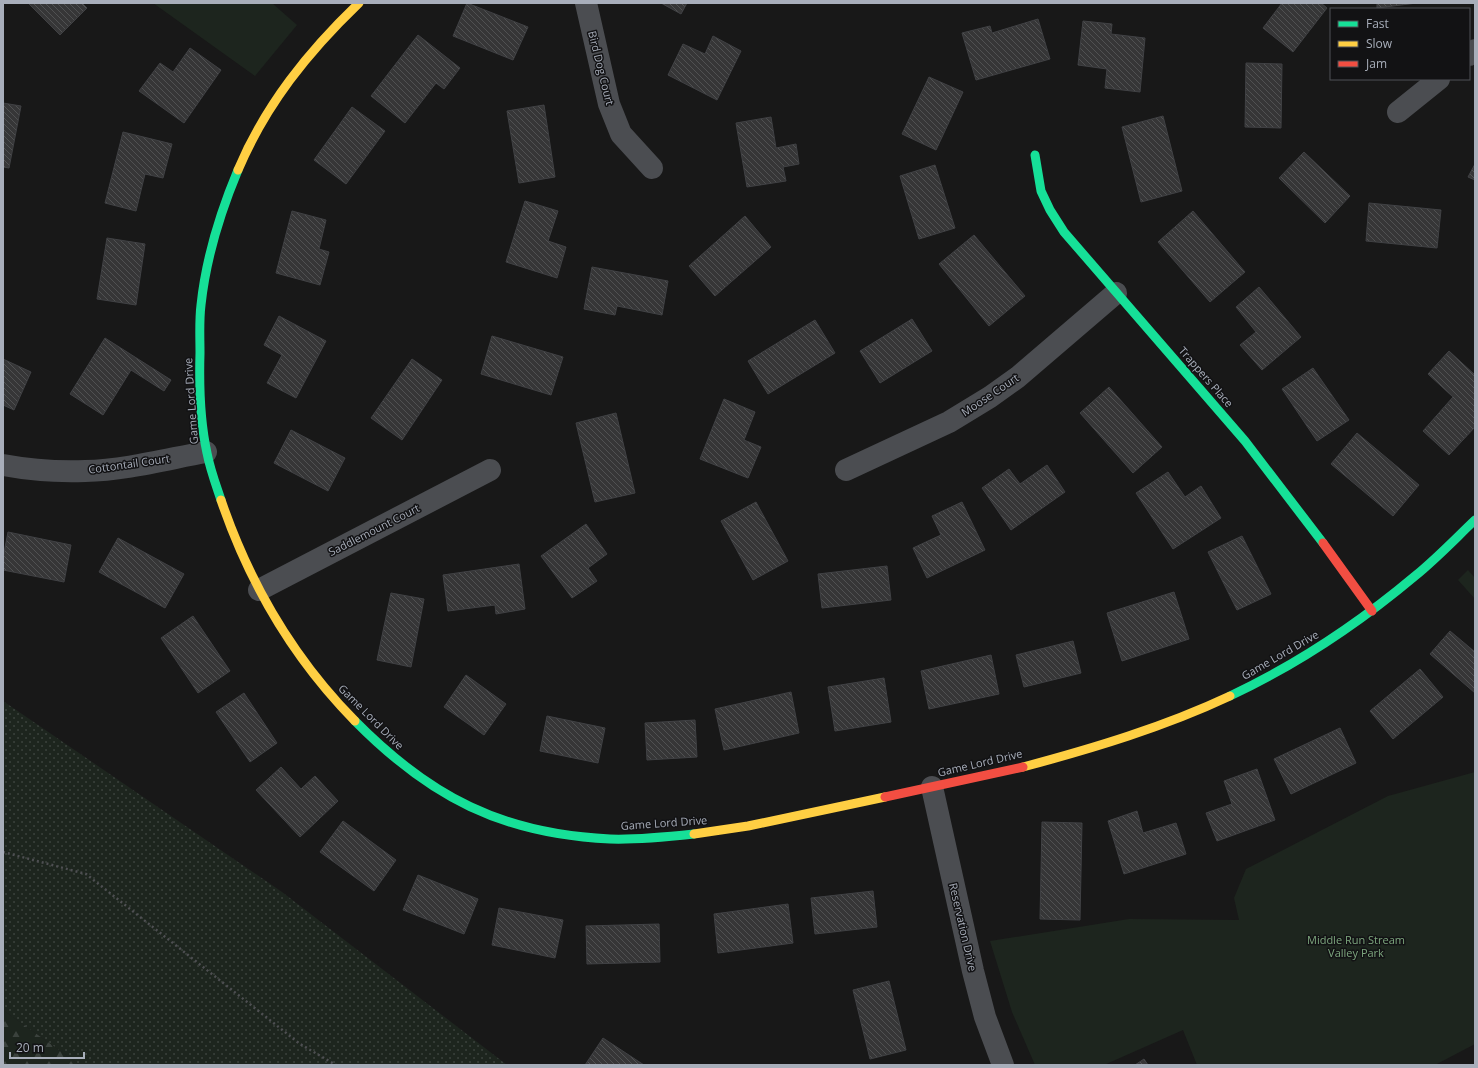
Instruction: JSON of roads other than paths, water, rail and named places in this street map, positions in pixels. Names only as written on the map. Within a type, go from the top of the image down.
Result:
[{"type":"street","name":"Game Lord Drive","points":[[359,3],[311,52],[286,83],[269,109],[236,172],[224,204],[213,239],[206,269],[201,305],[201,402],[206,452],[224,511],[238,548],[259,590],[287,638],[312,672],[338,702],[390,755],[439,791],[466,805],[495,818],[520,826],[572,835],[612,839],[639,839],[679,836],[733,829],[932,787],[1075,754],[1135,736],[1177,719],[1242,690],[1296,661],[1372,611],[1416,575],[1475,520]]},
{"type":"street","name":"Bird Dog Court","points":[[586,3],[609,104],[621,134],[652,168]]},
{"type":"street","points":[[1398,112],[1438,80]]},
{"type":"street","name":"Trappers Place","points":[[1035,155],[1042,191],[1050,210],[1064,232],[1245,441],[1330,552],[1372,611]]},
{"type":"street","name":"Moose Court","points":[[846,470],[949,422],[990,397],[1018,377],[1116,293]]},
{"type":"street","name":"Cottontail Court","points":[[3,465],[55,471],[86,471],[122,468],[206,452]]},
{"type":"street","name":"Saddlemount Court","points":[[259,590],[490,470]]},
{"type":"street","name":"Reservation Drive","points":[[932,787],[973,971],[985,1016],[1003,1065]]},
{"type":"park label","name":"Middle Run Stream Valley Park","points":[[1356,946]]}]
